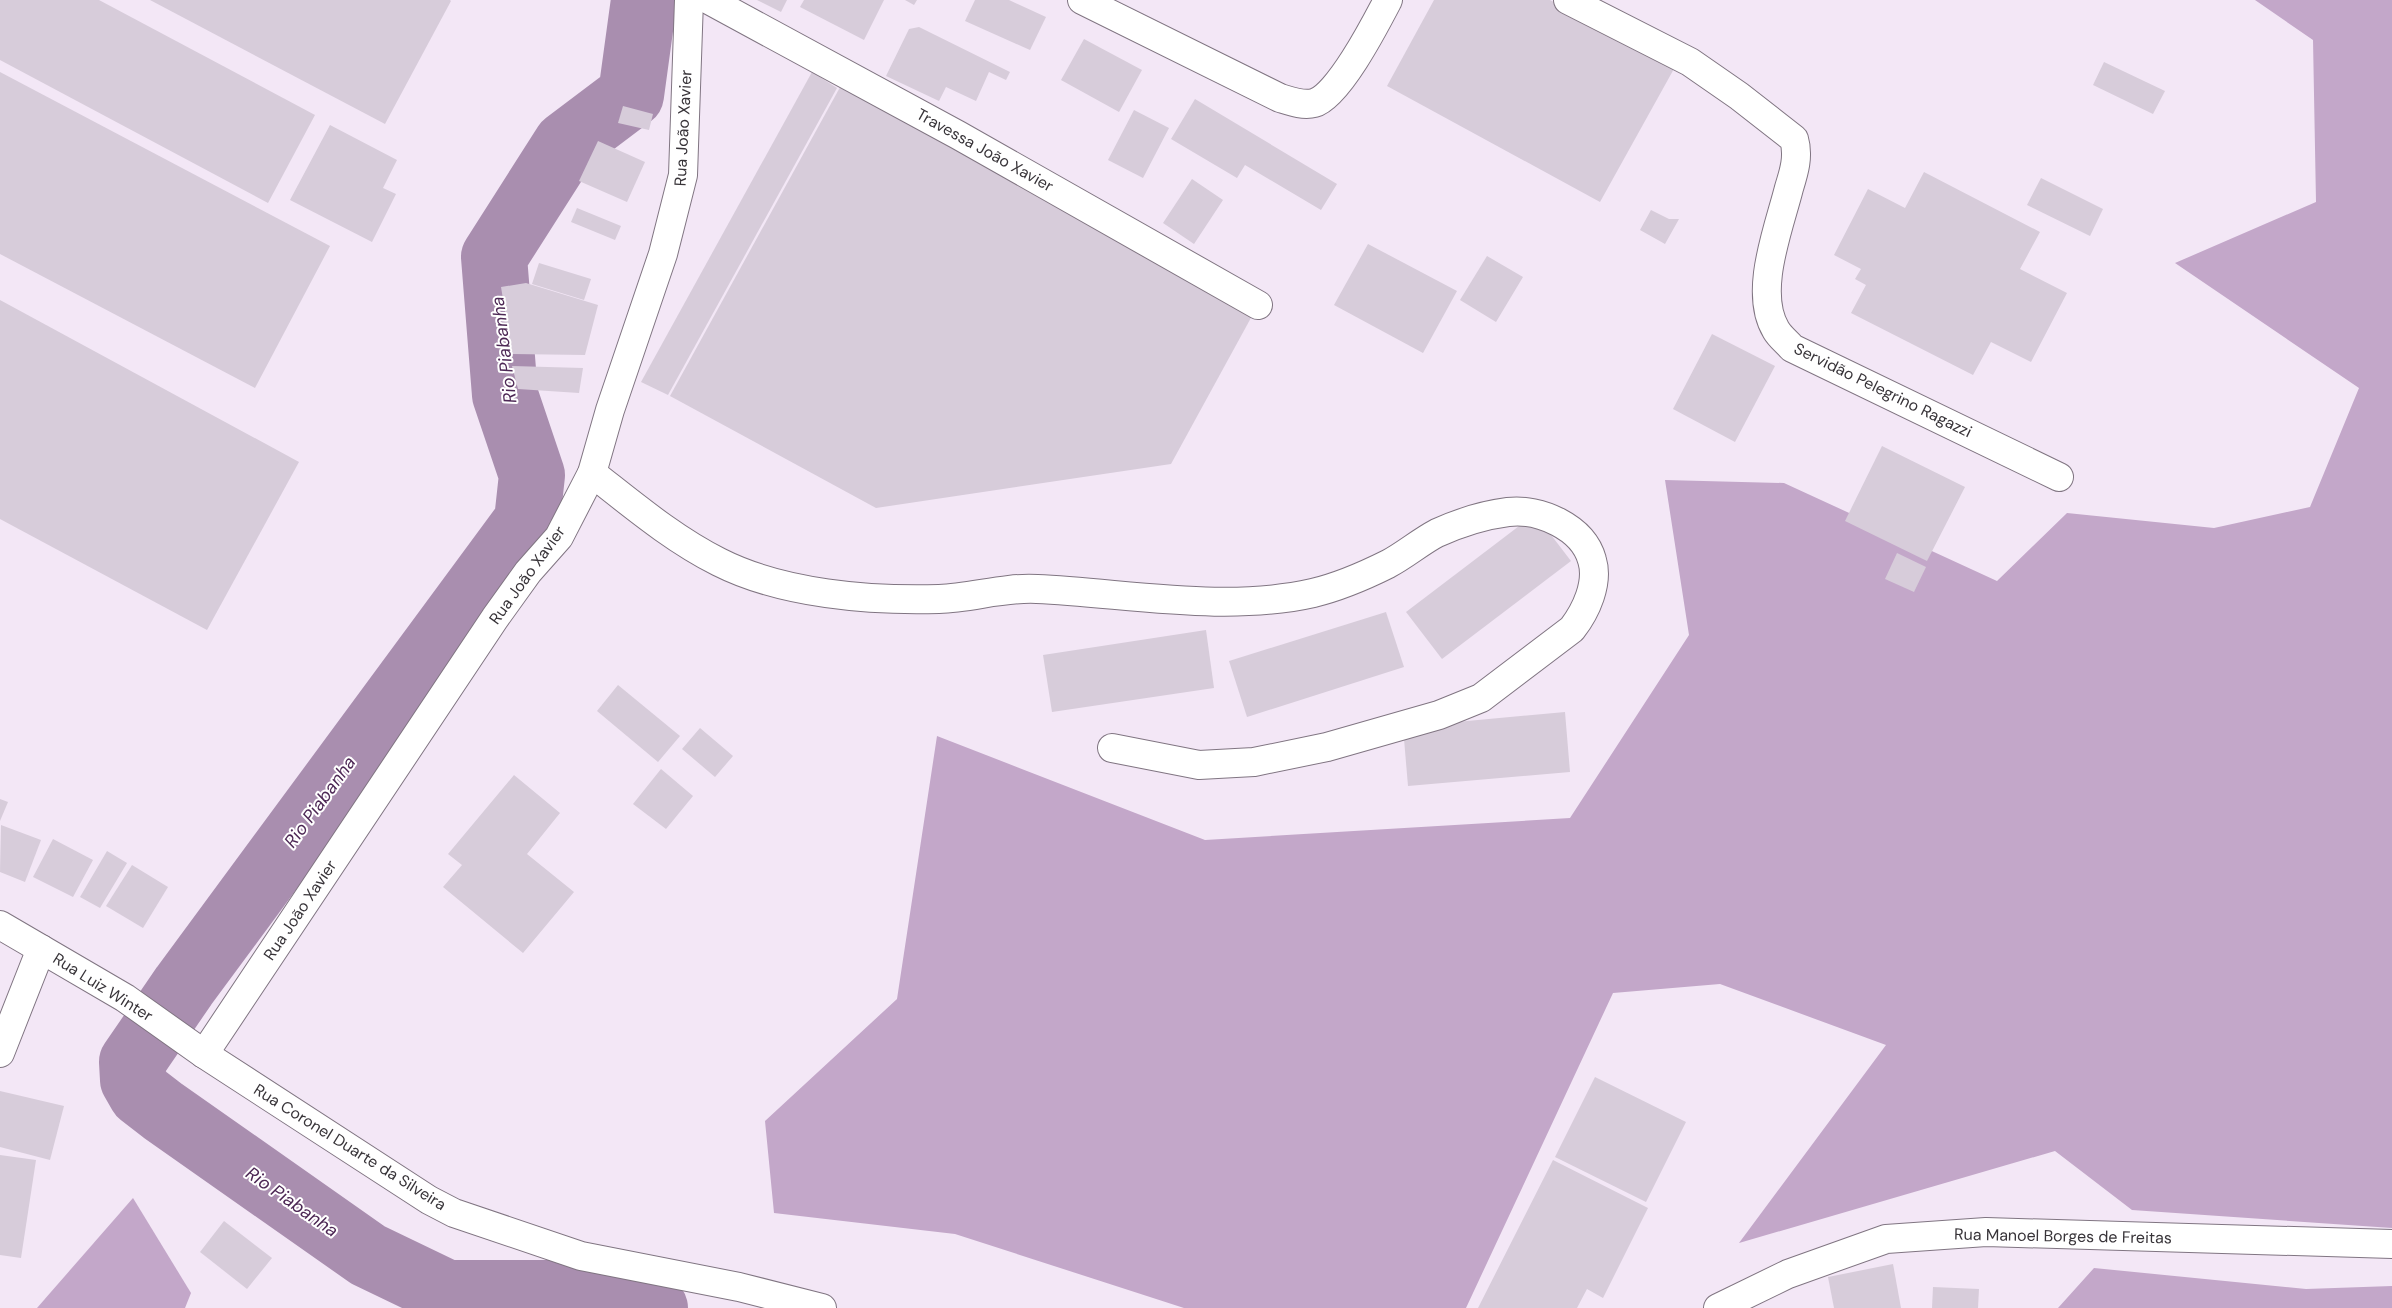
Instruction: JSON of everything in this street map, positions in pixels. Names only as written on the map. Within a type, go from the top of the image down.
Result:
[{"type":"street","name":"Rua João Xavier","points":[[194,1047],[495,618],[528,572],[559,537],[592,473],[610,410],[663,254],[683,175],[689,0]]},
{"type":"street","name":"Travessa João Xavier","points":[[709,0],[958,134],[1258,305]]},
{"type":"street","points":[[1082,0],[1280,98],[1301,104],[1315,103],[1336,87],[1388,0]]},
{"type":"street","name":"Servidão Pelegrino Ragazzi","points":[[1568,0],[1690,62],[1739,96],[1794,140],[1796,162],[1772,250],[1767,294],[1776,330],[1792,348],[2059,477]]},
{"type":"street","points":[[592,473],[673,536],[721,563],[771,582],[831,593],[887,599],[942,599],[1032,589],[1212,601],[1270,600],[1314,592],[1359,578],[1390,563],[1436,534],[1462,523],[1511,512],[1532,513],[1556,519],[1585,545],[1593,560],[1593,581],[1588,600],[1582,616],[1572,629],[1481,698],[1439,715],[1327,747],[1254,762],[1199,765],[1112,748]]},
{"type":"street","name":"Rua Luiz Winter","points":[[0,925],[125,998],[194,1047]]},
{"type":"street","points":[[0,1053],[41,949]]},
{"type":"street","name":"Rua Coronel Duarte da Silveira","points":[[194,1047],[429,1200],[454,1213],[581,1256],[735,1298],[822,1308]]},
{"type":"street","name":"Rua Manoel Borges de Freitas","points":[[1718,1308],[1788,1274],[1886,1239],[1986,1232],[2392,1244]]},
{"type":"shaded area","points":[[2255,0],[2392,0],[2392,1228],[2132,1210],[2055,1151],[1739,1243],[1886,1045],[1720,984],[1613,993],[1466,1308],[1184,1308],[955,1234],[774,1213],[765,1121],[897,999],[937,736],[1205,840],[1570,818],[1689,635],[1665,480],[1784,483],[1997,581],[2067,513],[2214,528],[2310,507],[2359,388],[2175,263],[2316,202],[2313,40]]},
{"type":"shaded area","points":[[133,1198],[191,1293],[185,1308],[37,1308]]},
{"type":"shaded area","points":[[2094,1268],[2306,1289],[2392,1286],[2392,1308],[2058,1308]]},
{"type":"building","points":[[0,0],[99,0],[315,115],[268,203],[0,60]]},
{"type":"building","points":[[150,0],[450,0],[451,1],[385,124]]},
{"type":"building","points":[[757,0],[787,0],[781,12]]},
{"type":"building","points":[[804,0],[884,0],[864,40],[800,7]]},
{"type":"building","points":[[905,0],[917,0],[914,5]]},
{"type":"building","points":[[975,0],[1009,0],[1046,17],[1030,50],[965,21]]},
{"type":"building","points":[[1434,0],[1550,0],[1675,67],[1600,202],[1387,86]]},
{"type":"building","points":[[919,27],[1010,72],[1006,80],[989,72],[976,101],[946,87],[939,101],[886,76],[909,29]]},
{"type":"building","points":[[1084,39],[1142,70],[1119,112],[1061,80]]},
{"type":"building","points":[[2104,62],[2165,91],[2153,114],[2093,85]]},
{"type":"building","points":[[0,72],[330,246],[255,388],[0,254]]},
{"type":"building","points":[[812,72],[837,88],[668,395],[641,382]]},
{"type":"building","points":[[844,80],[1258,305],[1171,464],[876,508],[670,396]]},
{"type":"building","points":[[1195,99],[1337,184],[1321,210],[1245,165],[1237,178],[1171,139]]},
{"type":"building","points":[[623,106],[653,114],[649,130],[618,123]]},
{"type":"building","points":[[1134,110],[1169,128],[1143,178],[1108,160]]},
{"type":"building","points":[[330,125],[397,160],[383,188],[396,194],[372,242],[290,200]]},
{"type":"building","points":[[598,141],[645,162],[627,202],[579,181]]},
{"type":"building","points":[[1924,172],[2040,232],[2020,269],[2067,293],[2031,362],[1991,342],[1973,375],[1851,313],[1866,285],[1855,279],[1861,269],[1834,255],[1868,189],[1905,208]]},
{"type":"building","points":[[2041,178],[2103,209],[2090,236],[2027,205]]},
{"type":"building","points":[[1192,179],[1223,200],[1194,244],[1163,223]]},
{"type":"building","points":[[577,208],[621,226],[615,240],[571,222]]},
{"type":"building","points":[[1651,210],[1669,219],[1679,219],[1665,244],[1640,230]]},
{"type":"building","points":[[1368,244],[1457,291],[1423,353],[1334,305]]},
{"type":"building","points":[[1487,256],[1523,277],[1496,322],[1460,300]]},
{"type":"building","points":[[539,263],[591,279],[584,300],[532,284]]},
{"type":"building","points":[[526,283],[598,305],[585,355],[512,354],[501,287]]},
{"type":"building","points":[[0,300],[299,462],[207,630],[0,519]]},
{"type":"building","points":[[1712,334],[1775,366],[1735,442],[1673,409]]},
{"type":"building","points":[[512,366],[583,368],[579,393],[518,389]]},
{"type":"building","points":[[1882,446],[1965,487],[1927,561],[1845,521]]},
{"type":"building","points":[[1535,514],[1571,561],[1442,659],[1406,612]]},
{"type":"building","points":[[1897,553],[1926,567],[1914,592],[1885,579]]},
{"type":"building","points":[[1386,612],[1404,667],[1247,717],[1229,661]]},
{"type":"building","points":[[1206,630],[1214,688],[1052,712],[1043,655]]},
{"type":"building","points":[[618,685],[680,736],[658,762],[597,711]]},
{"type":"building","points":[[1565,712],[1570,772],[1408,786],[1403,727]]},
{"type":"building","points":[[700,728],[733,756],[715,777],[682,749]]},
{"type":"building","points":[[661,769],[693,796],[666,829],[633,804]]},
{"type":"building","points":[[514,775],[560,813],[527,854],[574,892],[523,953],[443,887],[462,865],[448,854]]},
{"type":"building","points":[[0,799],[8,802],[0,821]]},
{"type":"building","points":[[1,825],[41,840],[25,882],[0,872]]},
{"type":"building","points":[[53,839],[93,860],[73,897],[33,877]]},
{"type":"building","points":[[107,851],[127,863],[100,908],[80,897]]},
{"type":"building","points":[[132,865],[168,887],[143,928],[106,906]]},
{"type":"building","points":[[1595,1077],[1686,1122],[1646,1202],[1555,1157]]},
{"type":"building","points":[[0,1091],[64,1106],[50,1160],[0,1147]]},
{"type":"building","points":[[0,1155],[36,1160],[21,1258],[0,1255]]},
{"type":"building","points":[[1553,1160],[1648,1208],[1603,1298],[1587,1289],[1577,1308],[1478,1308]]},
{"type":"building","points":[[224,1221],[272,1258],[247,1289],[200,1252]]},
{"type":"building","points":[[1893,1264],[1901,1308],[1834,1308],[1828,1277]]},
{"type":"building","points":[[1933,1287],[1979,1289],[1978,1308],[1932,1308]]},
{"type":"waterway","name":"Rio Piabanha","points":[[644,0],[631,95],[566,144],[494,257],[505,395],[532,475],[527,521],[184,986],[132,1062],[133,1080],[141,1094],[163,1111],[368,1255],[447,1293],[558,1293],[655,1308]]}]
